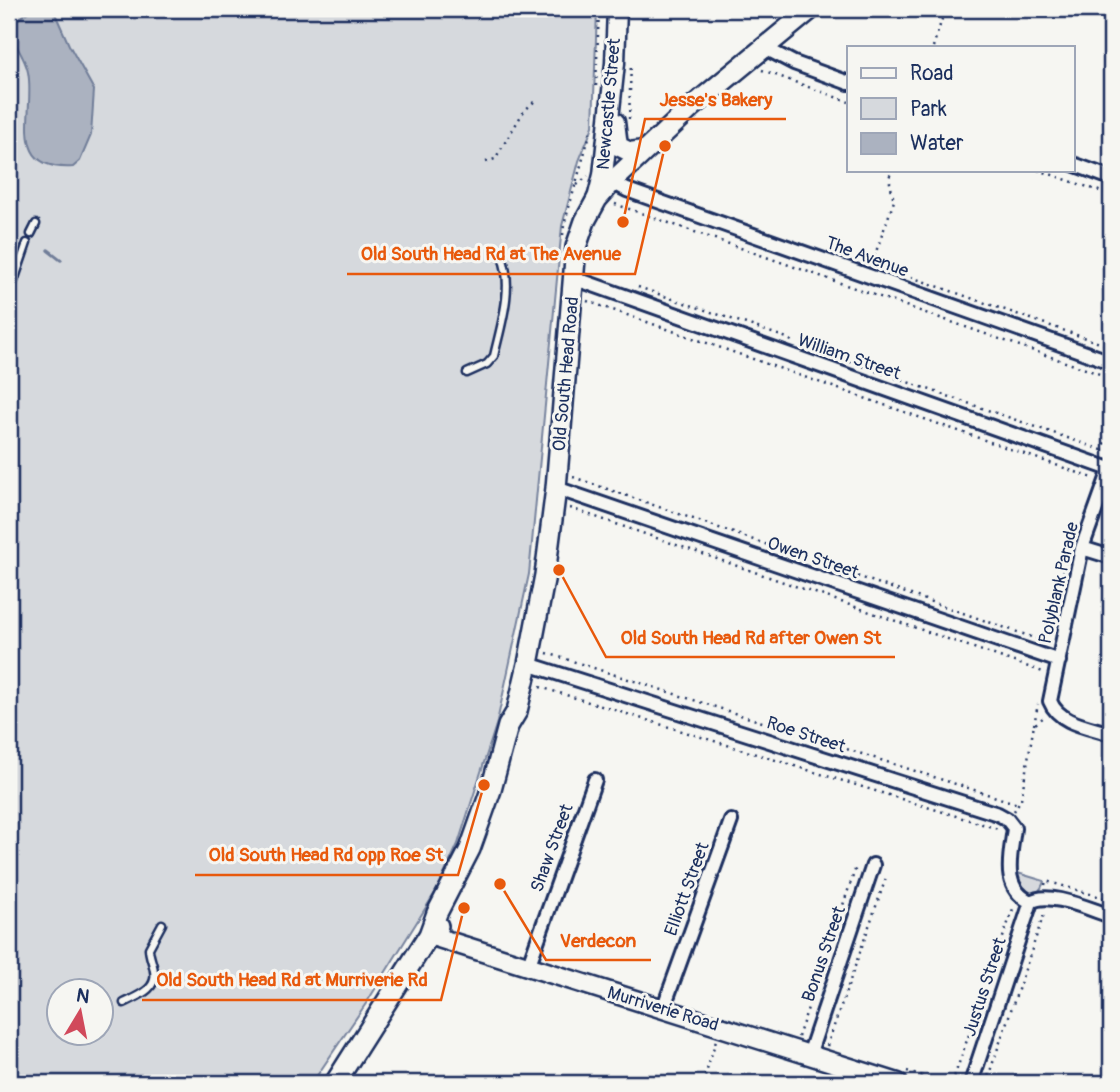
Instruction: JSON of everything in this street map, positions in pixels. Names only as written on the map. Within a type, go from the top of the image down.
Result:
[{"type":"main road","name":"Old South Head Road","points":[[336,1083],[429,935],[437,913],[467,855],[491,790],[508,726],[517,711],[545,575],[556,488],[576,247],[580,235],[606,202],[612,182],[644,150],[811,9]]},
{"type":"street","name":"Newcastle Street","points":[[606,202],[603,175],[623,63],[617,9]]},
{"type":"street","points":[[765,48],[794,64],[847,82]]},
{"type":"street","points":[[623,63],[615,132],[618,146],[630,152],[644,150]]},
{"type":"street","points":[[1074,164],[1111,178]]},
{"type":"street","name":"The Avenue","points":[[612,182],[627,190],[1111,362]]},
{"type":"street","name":"William Street","points":[[574,281],[586,282],[1111,468]]},
{"type":"street","name":"Polyblank Parade","points":[[1053,708],[1050,693],[1059,662],[1082,548],[1111,468]]},
{"type":"street","name":"Owen Street","points":[[556,488],[1059,662]]},
{"type":"street","points":[[1082,548],[1111,558]]},
{"type":"street","name":"Roe Street","points":[[528,664],[1004,822]]},
{"type":"street","points":[[1053,708],[1066,719],[1111,734]]},
{"type":"street","name":"Shaw Street","points":[[528,967],[595,780]]},
{"type":"street","name":"Elliott Street","points":[[663,1009],[731,821]]},
{"type":"street","points":[[1004,822],[1014,828],[1009,866],[1011,885],[1024,898],[1031,901],[1038,897],[1049,898],[1111,915]]},
{"type":"street","name":"Bonus Street","points":[[809,1055],[873,865]]},
{"type":"street","name":"Justus Street","points":[[971,1083],[1031,901]]},
{"type":"street","name":"Murriverie Road","points":[[429,935],[898,1083]]},
{"type":"lane","points":[[32,234],[36,224]]},
{"type":"lane","points":[[12,287],[27,243]]},
{"type":"lane","points":[[467,373],[487,364],[494,356],[508,282],[502,257]]},
{"type":"lane","points":[[124,1003],[154,983],[149,948],[162,924]]},
{"type":"path","points":[[596,89],[599,9]]},
{"type":"path","points":[[933,46],[942,19],[950,9]]},
{"type":"path","points":[[623,63],[629,130]]},
{"type":"path","points":[[762,70],[847,101]]},
{"type":"path","points":[[486,162],[495,159],[524,111],[536,100]]},
{"type":"path","points":[[563,239],[564,225],[592,127]]},
{"type":"path","points":[[867,276],[894,201],[889,178],[891,172]]},
{"type":"path","points":[[1044,172],[1111,195]]},
{"type":"path","points":[[606,202],[1111,378]]},
{"type":"path","points":[[638,286],[1102,450]]},
{"type":"path","points":[[587,300],[1093,478]]},
{"type":"path","points":[[573,477],[1062,647]]},
{"type":"path","points":[[570,508],[1055,677]]},
{"type":"path","points":[[547,653],[1018,804]]},
{"type":"path","points":[[540,687],[1004,822],[1018,804],[1034,725],[1053,708]]},
{"type":"path","points":[[798,1037],[856,867]]},
{"type":"path","points":[[827,1046],[887,875]]},
{"type":"path","points":[[986,1083],[1049,898]]},
{"type":"path","points":[[953,1083],[1015,904],[1013,900]]},
{"type":"path","points":[[703,1083],[720,1027]]},
{"type":"green space","points":[[9,9],[597,9],[593,126],[579,161],[562,226],[529,574],[497,722],[458,844],[438,888],[367,1002],[312,1083],[9,1083]]},
{"type":"green space","points":[[1011,871],[1044,881],[1043,885],[1034,894],[1022,894]]},
{"type":"water","points":[[32,9],[53,9],[94,90],[91,135],[80,161],[73,167],[52,166],[39,159],[31,149],[28,136],[28,72],[12,37],[17,20]]},
{"type":"waterway","points":[[48,250],[61,260]]},
{"type":"place","name":"Old South Head Rd at The Avenue","points":[[665,146]]},
{"type":"place","name":"Jesse's Bakery","points":[[623,222]]},
{"type":"place","name":"Old South Head Rd after Owen St","points":[[559,570]]},
{"type":"place","name":"Old South Head Rd opp Roe St","points":[[484,785]]},
{"type":"place","name":"Verdecon","points":[[500,884]]},
{"type":"place","name":"Old South Head Rd at Murriverie Rd","points":[[464,908]]}]
